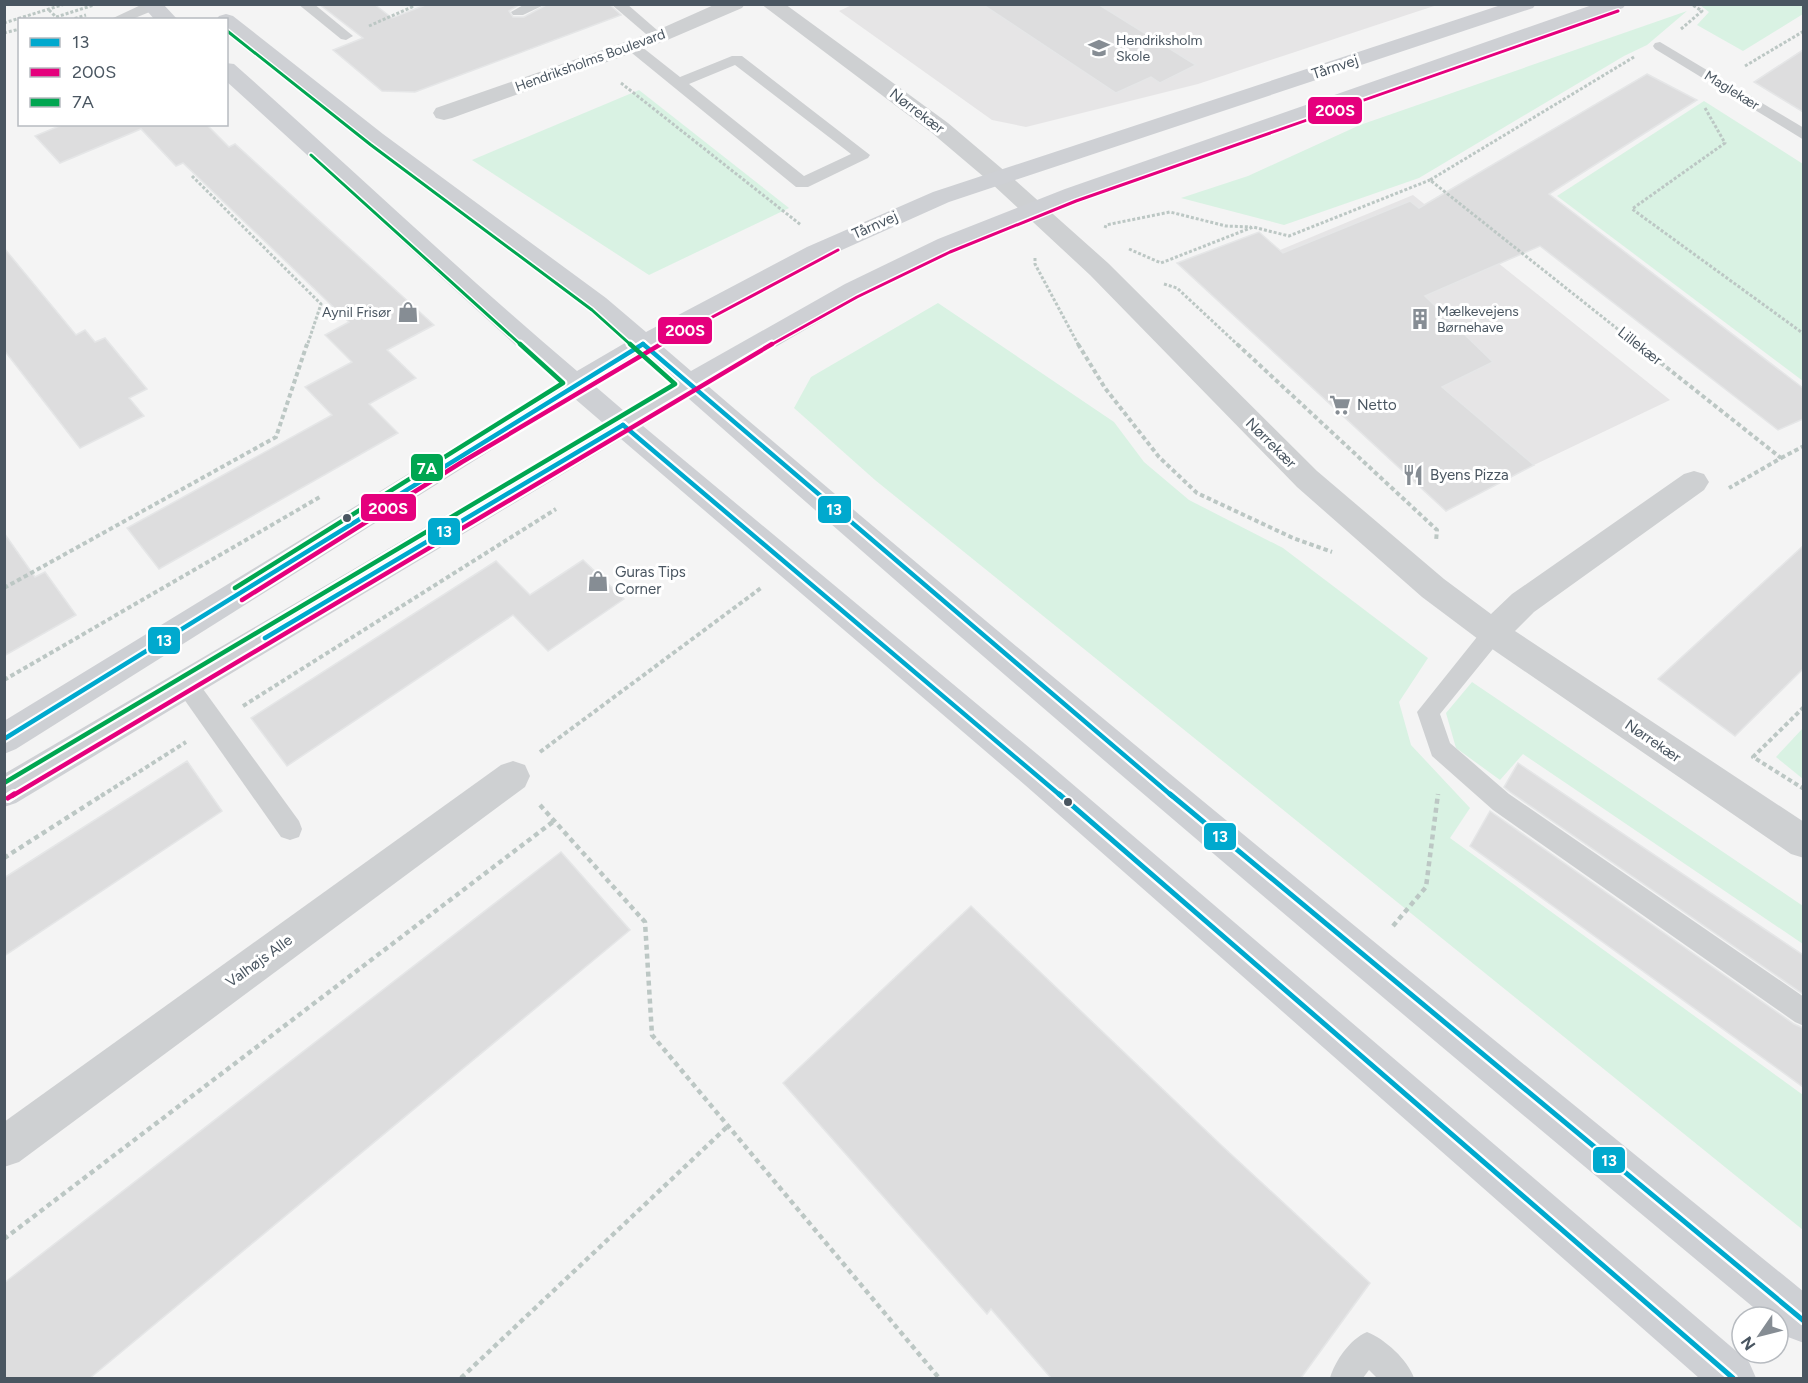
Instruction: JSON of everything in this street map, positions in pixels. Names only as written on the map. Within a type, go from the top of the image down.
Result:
[{"type":"main road","points":[[208,4],[224,18]]},
{"type":"main road","name":"Tårnvej","points":[[4,739],[576,384],[704,310],[827,246],[890,218],[999,178],[1526,4]]},
{"type":"main road","points":[[4,792],[750,348],[854,291],[947,245],[1033,209],[1616,4]]},
{"type":"main road","points":[[152,5],[166,18]]},
{"type":"main road","points":[[228,22],[375,138],[597,304],[869,541],[1365,959],[1803,1321]]},
{"type":"main road","points":[[228,71],[576,384],[1287,989],[1733,1378]]},
{"type":"street","name":"Hendriksholms Boulevard","points":[[444,113],[633,46],[735,4]]},
{"type":"street","name":"Nørrekær","points":[[771,4],[940,128],[999,178],[1099,269],[1307,479],[1433,588],[1492,633],[1803,842]]},
{"type":"street","points":[[1492,633],[1522,603],[1694,482]]},
{"type":"street","name":"Valhøjs Alle","points":[[4,1147],[513,776]]},
{"type":"lane","points":[[305,4],[346,36]]},
{"type":"lane","points":[[518,12],[539,4]]},
{"type":"lane","points":[[618,4],[658,36]]},
{"type":"lane","points":[[121,18],[152,5]]},
{"type":"lane","points":[[633,46],[802,183],[862,155],[737,59],[679,83]]},
{"type":"lane","name":"Maglekær","points":[[1660,46],[1803,135]]},
{"type":"lane","points":[[1492,633],[1428,712],[1440,749],[1501,802],[1803,1013]]},
{"type":"lane","points":[[187,685],[290,829]]},
{"type":"lane","points":[[1345,1378],[1367,1347],[1399,1378]]},
{"type":"path","points":[[21,18],[65,4]]},
{"type":"path","points":[[1691,4],[1702,11]]},
{"type":"path","points":[[48,10],[56,17],[89,7]]},
{"type":"path","points":[[1803,31],[1719,82],[1696,93],[1725,143],[1632,209],[1803,334]]},
{"type":"path","points":[[1106,225],[1170,212],[1226,226],[1253,227],[1289,236],[1430,180],[1629,59],[1660,46]]},
{"type":"path","points":[[592,60],[827,246]]},
{"type":"path","points":[[4,588],[276,437],[321,304],[192,176]]},
{"type":"path","name":"Lillekær","points":[[1430,180],[1781,458]]},
{"type":"path","points":[[1033,209],[1035,264],[1040,274],[1065,322],[1105,388],[1159,457],[1197,493],[1293,538],[1335,554]]},
{"type":"path","points":[[1161,263],[1253,227]]},
{"type":"path","points":[[1155,281],[1177,288],[1437,530],[1433,588]]},
{"type":"path","points":[[1694,482],[1718,494],[1803,446]]},
{"type":"path","points":[[4,858],[563,505]]},
{"type":"path","points":[[790,566],[542,750],[513,776],[645,922],[652,1035],[939,1378]]},
{"type":"path","points":[[1803,707],[1753,757],[1803,789]]},
{"type":"path","points":[[1365,959],[1426,887],[1441,777],[1448,756]]},
{"type":"path","points":[[4,1239],[554,820]]},
{"type":"path","points":[[461,1378],[728,1126]]},
{"type":"shaded area","name":"Hendriksholm Skole","points":[[854,4],[1437,5],[1198,84],[1026,127],[992,120],[839,11]]},
{"type":"shaded area","points":[[1413,195],[1670,400],[1534,465],[1280,250]]},
{"type":"green space","points":[[1700,5],[1803,5],[1803,14],[1743,51],[1697,25],[1709,12]]},
{"type":"green space","points":[[1687,11],[1647,45],[1624,56],[1419,178],[1284,225],[1181,198],[1248,176],[1360,125]]},
{"type":"green space","points":[[639,90],[789,208],[649,275],[472,160]]},
{"type":"green space","points":[[1704,101],[1803,164],[1803,381],[1557,196]]},
{"type":"green space","points":[[938,303],[1114,422],[1144,462],[1189,500],[1283,548],[1428,658],[1399,702],[1411,745],[1470,808],[1450,838],[1803,1095],[1803,1230],[875,480],[794,408],[811,377]]},
{"type":"green space","points":[[1472,682],[1803,906],[1803,944],[1523,754],[1500,780],[1456,748],[1446,713]]},
{"type":"green space","points":[[1803,728],[1803,779],[1776,757]]},
{"type":"building","points":[[319,4],[374,4],[392,18],[428,4],[520,4],[509,11],[513,17],[524,17],[548,4],[609,4],[621,15],[415,92],[382,91],[333,50],[363,38]]},
{"type":"building","points":[[982,4],[1098,4],[1196,65],[1160,83],[1151,77],[1116,93]]},
{"type":"building","points":[[1803,50],[1803,112],[1754,82]]},
{"type":"building","points":[[1647,74],[1697,100],[1549,194],[1803,388],[1803,419],[1778,430],[1540,246],[1425,296],[1493,362],[1442,387],[1534,465],[1446,511],[1177,263],[1259,232],[1283,253],[1410,201],[1419,208]]},
{"type":"building","points":[[59,126],[208,126],[229,147],[235,144],[434,325],[387,350],[416,378],[369,404],[398,433],[159,569],[127,528],[332,415],[305,387],[352,362],[325,335],[349,322],[183,163],[176,166],[141,129],[60,163],[35,136]]},
{"type":"building","points":[[4,248],[76,335],[85,330],[95,342],[105,338],[147,389],[129,398],[144,416],[80,448],[4,350]]},
{"type":"building","points":[[4,533],[35,577],[45,572],[76,615],[4,656]]},
{"type":"building","points":[[1803,546],[1803,669],[1735,736],[1658,679]]},
{"type":"building","points":[[583,560],[624,599],[548,651],[513,615],[287,766],[251,718],[496,561],[530,595]]},
{"type":"building","points":[[187,761],[222,811],[4,956],[4,878]]},
{"type":"building","points":[[1518,763],[1803,955],[1803,994],[1510,792],[1504,787]]},
{"type":"building","points":[[1490,811],[1794,1024],[1803,1028],[1803,1087],[1470,846]]},
{"type":"building","points":[[561,852],[630,930],[90,1378],[4,1378],[4,1283]]},
{"type":"building","points":[[971,906],[1220,1144],[1370,1283],[1301,1378],[1051,1378],[991,1309],[987,1314],[783,1083]]},
{"type":"transit line","name":"200S","points":[[8,798],[754,354],[857,297],[950,252],[1076,201],[1618,11]]},
{"type":"transit line","name":"7A","points":[[4,783],[675,384],[592,310],[371,145],[228,32]]},
{"type":"transit line","name":"7A","points":[[235,588],[563,383],[311,155]]},
{"type":"transit line","name":"200S","points":[[242,600],[535,417],[685,330],[838,250]]},
{"type":"transit line","name":"13","points":[[643,344],[1220,836],[1804,1321]]},
{"type":"transit line","name":"13","points":[[4,739],[643,344]]},
{"type":"transit line","name":"13","points":[[623,425],[1180,898],[1733,1378]]},
{"type":"transit line","name":"13","points":[[265,638],[623,425]]},
{"type":"place","name":"Hendriksholm Skole","points":[[1099,48]]},
{"type":"place","name":"Aynil Frisør","points":[[408,312]]},
{"type":"place","name":"Mælkevejens Børnehave","points":[[1420,319]]},
{"type":"place","name":"Netto","points":[[1340,405]]},
{"type":"place","name":"Byens Pizza","points":[[1413,475]]},
{"type":"place","name":"Guras Tips Corner","points":[[598,581]]}]
